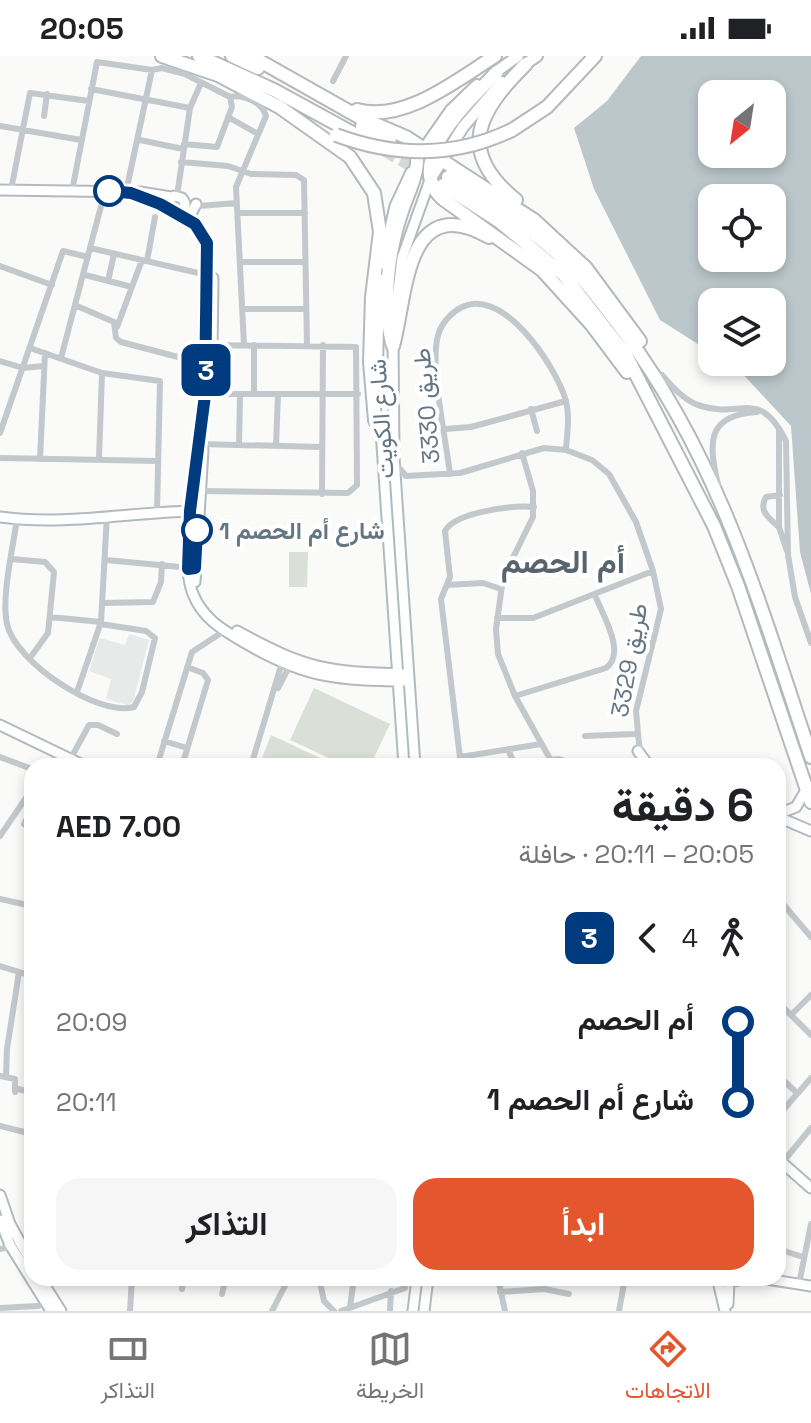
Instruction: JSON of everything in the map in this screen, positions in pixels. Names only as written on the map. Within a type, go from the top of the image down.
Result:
[{"type":"highway","points":[[162,56],[218,75],[336,135],[378,148],[448,151],[481,143],[528,121],[557,99],[595,56]]},
{"type":"highway","points":[[199,56],[388,146],[232,56]]},
{"type":"highway","points":[[251,56],[328,98],[424,158],[523,212],[565,246]]},
{"type":"highway","points":[[328,98],[368,113],[387,112],[431,94],[495,56]]},
{"type":"highway","points":[[527,59],[485,111],[480,129],[481,149],[489,171],[504,190],[537,216],[611,299],[662,375],[666,390]]},
{"type":"highway","points":[[393,346],[388,325],[393,244],[424,158],[497,72]]},
{"type":"highway","points":[[278,106],[338,146],[360,168],[379,212],[370,362],[375,420],[382,433]]},
{"type":"highway","points":[[424,158],[430,180],[443,199],[513,247],[555,283],[651,402]]},
{"type":"highway","points":[[809,796],[727,558],[700,493],[626,355],[575,286],[535,248],[446,181],[506,214],[558,254],[586,284],[666,390],[722,501],[811,757]]},
{"type":"highway","points":[[393,346],[411,260],[420,241],[438,228],[463,227],[483,234],[555,283]]},
{"type":"main road","points":[[497,72],[527,59]]},
{"type":"main road","points":[[424,158],[527,59]]},
{"type":"street","points":[[333,81],[344,57]]},
{"type":"street","points":[[72,191],[95,64],[100,61],[152,70],[162,68],[185,74],[230,97],[242,95],[263,108],[266,116],[236,187],[240,213],[244,345]]},
{"type":"street","points":[[128,192],[152,70]]},
{"type":"street","points":[[201,83],[190,108],[181,162],[185,205],[208,238],[213,257],[209,365],[191,568],[198,604],[224,631],[324,677],[402,677]]},
{"type":"street","points":[[91,89],[190,108]]},
{"type":"street","points":[[89,101],[33,92],[28,95],[6,190],[128,192],[185,205]]},
{"type":"street","points":[[44,116],[47,94]]},
{"type":"street","points":[[140,140],[215,148],[228,117],[230,97]]},
{"type":"street","points":[[228,117],[258,134]]},
{"type":"street","points":[[0,126],[81,140]]},
{"type":"street","name":"شارع الكويت","points":[[414,758],[395,634],[377,374],[380,279],[391,219],[424,158]]},
{"type":"street","points":[[181,162],[228,166],[241,172],[299,176],[305,184],[307,345]]},
{"type":"street","name":"شارع الكويت","points":[[403,758],[398,717],[402,677],[393,346],[402,258],[430,180]]},
{"type":"street","points":[[61,358],[105,191]]},
{"type":"street","points":[[128,192],[167,208],[237,203]]},
{"type":"street","points":[[240,213],[305,213]]},
{"type":"street","points":[[155,217],[144,261],[116,327],[116,338],[121,342],[209,365]]},
{"type":"street","points":[[208,238],[210,345]]},
{"type":"street","points":[[90,248],[207,275]]},
{"type":"street","points":[[0,433],[2,419],[63,251],[88,257]]},
{"type":"street","points":[[108,281],[114,254]]},
{"type":"street","points":[[242,262],[305,262]]},
{"type":"street","points":[[0,266],[52,285]]},
{"type":"street","points":[[85,275],[132,287]]},
{"type":"street","name":"طريق 3330","points":[[450,474],[437,342],[446,319],[467,304],[493,306],[510,315],[551,371],[566,401],[566,450]]},
{"type":"street","points":[[77,306],[112,321],[116,327]]},
{"type":"street","points":[[243,309],[306,309]]},
{"type":"street","points":[[197,491],[322,494],[350,493],[356,488],[356,347],[210,345]]},
{"type":"street","points":[[254,345],[254,394]]},
{"type":"street","points":[[322,494],[323,345]]},
{"type":"street","points":[[30,348],[102,373],[160,381],[157,512]]},
{"type":"street","points":[[40,459],[45,353]]},
{"type":"street","points":[[0,361],[23,368],[43,366]]},
{"type":"street","points":[[99,459],[102,373]]},
{"type":"street","points":[[662,375],[682,396],[699,406],[744,406],[763,411],[779,428],[786,441],[788,555]]},
{"type":"street","points":[[226,394],[358,394]]},
{"type":"street","points":[[276,446],[278,394]]},
{"type":"street","points":[[239,445],[240,395]]},
{"type":"street","points":[[445,429],[471,427],[566,401]]},
{"type":"street","points":[[531,409],[537,431]]},
{"type":"street","points":[[722,501],[711,453],[713,438],[720,425],[736,413],[763,411]]},
{"type":"street","points":[[779,428],[779,527],[788,555],[795,597],[811,643]]},
{"type":"street","points":[[201,444],[322,447]]},
{"type":"street","points":[[394,458],[400,472],[413,476],[450,474],[544,448],[566,450]]},
{"type":"street","name":"طريق 3329","points":[[566,450],[592,460],[617,485],[636,522],[653,571],[661,609],[637,700],[635,734],[638,751]]},
{"type":"street","points":[[522,453],[533,491],[534,507],[531,525],[509,565],[501,589],[497,618],[498,654],[515,696],[549,758]]},
{"type":"street","points":[[0,458],[158,461]]},
{"type":"street","points":[[398,505],[402,484],[413,476]]},
{"type":"street","points":[[779,527],[765,514],[763,505],[766,497],[788,495]]},
{"type":"street","points":[[534,507],[508,507],[452,521],[445,535],[450,577],[441,599],[460,757],[541,744]]},
{"type":"street","points":[[0,517],[54,522],[107,515],[195,511]]},
{"type":"street","points":[[77,692],[101,623],[107,515]]},
{"type":"street","points":[[17,519],[7,624],[13,638],[54,680],[117,708],[134,707],[140,698],[155,644],[153,634],[50,617]]},
{"type":"street","points":[[12,559],[45,562],[52,567],[50,617],[41,647],[30,658]]},
{"type":"street","points":[[106,560],[191,568]]},
{"type":"street","points":[[103,603],[153,602],[161,582],[162,564]]},
{"type":"street","points":[[191,568],[198,594],[213,616],[286,662]]},
{"type":"street","points":[[497,618],[527,619],[653,571]]},
{"type":"street","points":[[447,585],[483,583],[501,589]]},
{"type":"street","points":[[515,696],[606,668],[613,662],[616,651],[595,595]]},
{"type":"street","points":[[159,758],[187,667],[196,648],[224,631]]},
{"type":"street","points":[[365,676],[387,666],[395,634]]},
{"type":"street","points":[[254,758],[286,662]]},
{"type":"street","points":[[184,758],[208,680],[203,673],[187,667]]},
{"type":"street","points":[[365,676],[388,689],[398,717]]},
{"type":"street","points":[[0,725],[70,758]]},
{"type":"street","points":[[61,758],[89,725],[98,725],[117,734]]},
{"type":"street","name":"طريق 3329","points":[[585,736],[635,734]]},
{"type":"street","points":[[164,741],[187,748]]},
{"type":"street","points":[[508,749],[512,758]]},
{"type":"street","points":[[638,751],[638,758]]},
{"type":"street","points":[[638,751],[643,758]]},
{"type":"street","points":[[0,757],[24,766]]},
{"type":"street","points":[[786,811],[809,796]]},
{"type":"street","points":[[0,836],[24,801]]},
{"type":"street","points":[[786,819],[811,831]]},
{"type":"street","points":[[0,899],[24,904]]},
{"type":"street","points":[[786,907],[811,937]]},
{"type":"street","points":[[0,966],[24,974]]},
{"type":"street","points":[[19,972],[3,1076],[14,1078],[15,1090],[24,1091]]},
{"type":"street","points":[[791,1015],[811,995]]},
{"type":"street","points":[[786,1010],[811,1035]]},
{"type":"street","points":[[786,1106],[811,1078]]},
{"type":"street","points":[[786,1083],[797,1093]]},
{"type":"street","points":[[3,1128],[24,1132]]},
{"type":"street","points":[[786,1155],[811,1128]]},
{"type":"street","points":[[786,1166],[811,1188]]},
{"type":"street","points":[[0,1195],[8,1248]]},
{"type":"street","points":[[0,1220],[8,1248],[24,1268]]},
{"type":"street","points":[[799,1284],[811,1224]]},
{"type":"street","points":[[786,1252],[803,1257]]},
{"type":"street","points":[[786,1282],[811,1286]]},
{"type":"street","points":[[35,1286],[51,1311]]},
{"type":"street","points":[[45,1286],[61,1311]]},
{"type":"street","points":[[130,1311],[132,1286]]},
{"type":"street","points":[[222,1294],[224,1286]]},
{"type":"street","points":[[272,1311],[284,1286]]},
{"type":"street","points":[[321,1286],[324,1301],[334,1311]]},
{"type":"street","points":[[350,1307],[353,1286]]},
{"type":"street","points":[[413,1311],[416,1286]]},
{"type":"street","points":[[424,1311],[427,1286]]},
{"type":"street","points":[[499,1286],[504,1310]]},
{"type":"street","points":[[619,1311],[624,1286]]},
{"type":"street","points":[[718,1286],[726,1311]]},
{"type":"street","points":[[726,1311],[729,1286]]},
{"type":"street","points":[[341,1311],[405,1288]]},
{"type":"street","points":[[500,1292],[544,1289],[569,1294]]},
{"type":"street","points":[[390,1310],[391,1291]]},
{"type":"street","points":[[0,1308],[38,1306]]},
{"type":"shaded area","points":[[641,56],[811,56],[811,594],[800,552],[791,426],[745,376],[786,376],[786,288],[698,288],[698,344],[660,320],[594,189],[574,128],[607,101]]},
{"type":"shaded area","points":[[289,552],[308,552],[307,587],[289,587]]},
{"type":"shaded area","points":[[129,634],[149,640],[133,702],[127,705],[106,699],[111,679],[89,671],[100,638],[125,645]]},
{"type":"shaded area","points":[[314,688],[390,724],[374,758],[329,758],[290,740]]},
{"type":"shaded area","points":[[271,735],[320,758],[262,758]]},
{"type":"tunnel","points":[[385,151],[438,181]]},
{"type":"bus line","name":"3","points":[[109,191],[140,195],[160,204],[172,214],[195,224],[207,243],[205,395],[190,511],[188,569],[195,568],[197,530]]},
{"type":"place","name":"شارع أم الحصم 1","points":[[197,530]]},
{"type":"district","name":"أم الحصم","points":[[563,562]]}]
